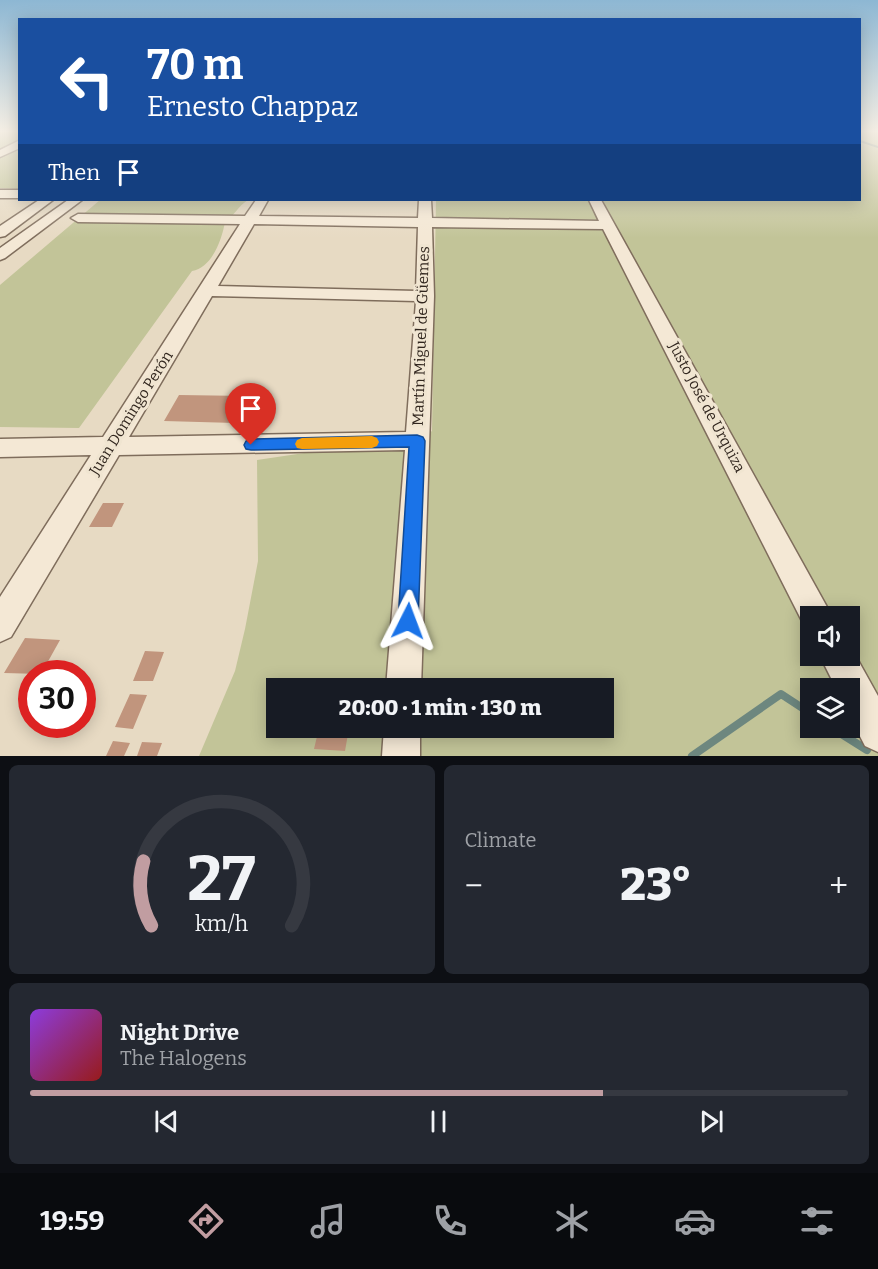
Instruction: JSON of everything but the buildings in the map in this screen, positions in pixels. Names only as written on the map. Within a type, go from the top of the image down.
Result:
[{"type":"street","points":[[0,194],[18,194]]},
{"type":"street","points":[[0,233],[46,201]]},
{"type":"street","points":[[1,254],[75,201]]},
{"type":"street","name":"Juan Domingo Perón","points":[[0,626],[261,201]]},
{"type":"street","name":"Martín Miguel de Güemes","points":[[405,678],[425,296],[425,201]]},
{"type":"street","name":"Justo José de Urquiza","points":[[596,201],[811,606]]},
{"type":"street","points":[[78,218],[609,225]]},
{"type":"street","points":[[206,291],[425,296]]},
{"type":"street","points":[[0,448],[109,448],[417,441]]},
{"type":"street","points":[[842,666],[878,733]]},
{"type":"street","points":[[401,756],[402,738]]},
{"type":"green space","points":[[0,167],[18,167],[18,189],[0,188]]},
{"type":"green space","points":[[861,167],[878,167],[878,756],[199,756],[235,671],[245,629],[258,561],[257,460],[311,452],[404,451],[432,431],[436,201],[861,201]]},
{"type":"green space","points":[[99,201],[247,201],[225,222],[215,252],[199,269],[192,271],[79,428],[0,427],[0,285]]},
{"type":"waterway","points":[[692,756],[781,694],[800,706]]},
{"type":"waterway","points":[[848,738],[867,750]]},
{"type":"slow traffic","points":[[302,444],[372,442]]},
{"type":"route","points":[[251,445],[417,441],[408,621]]}]
